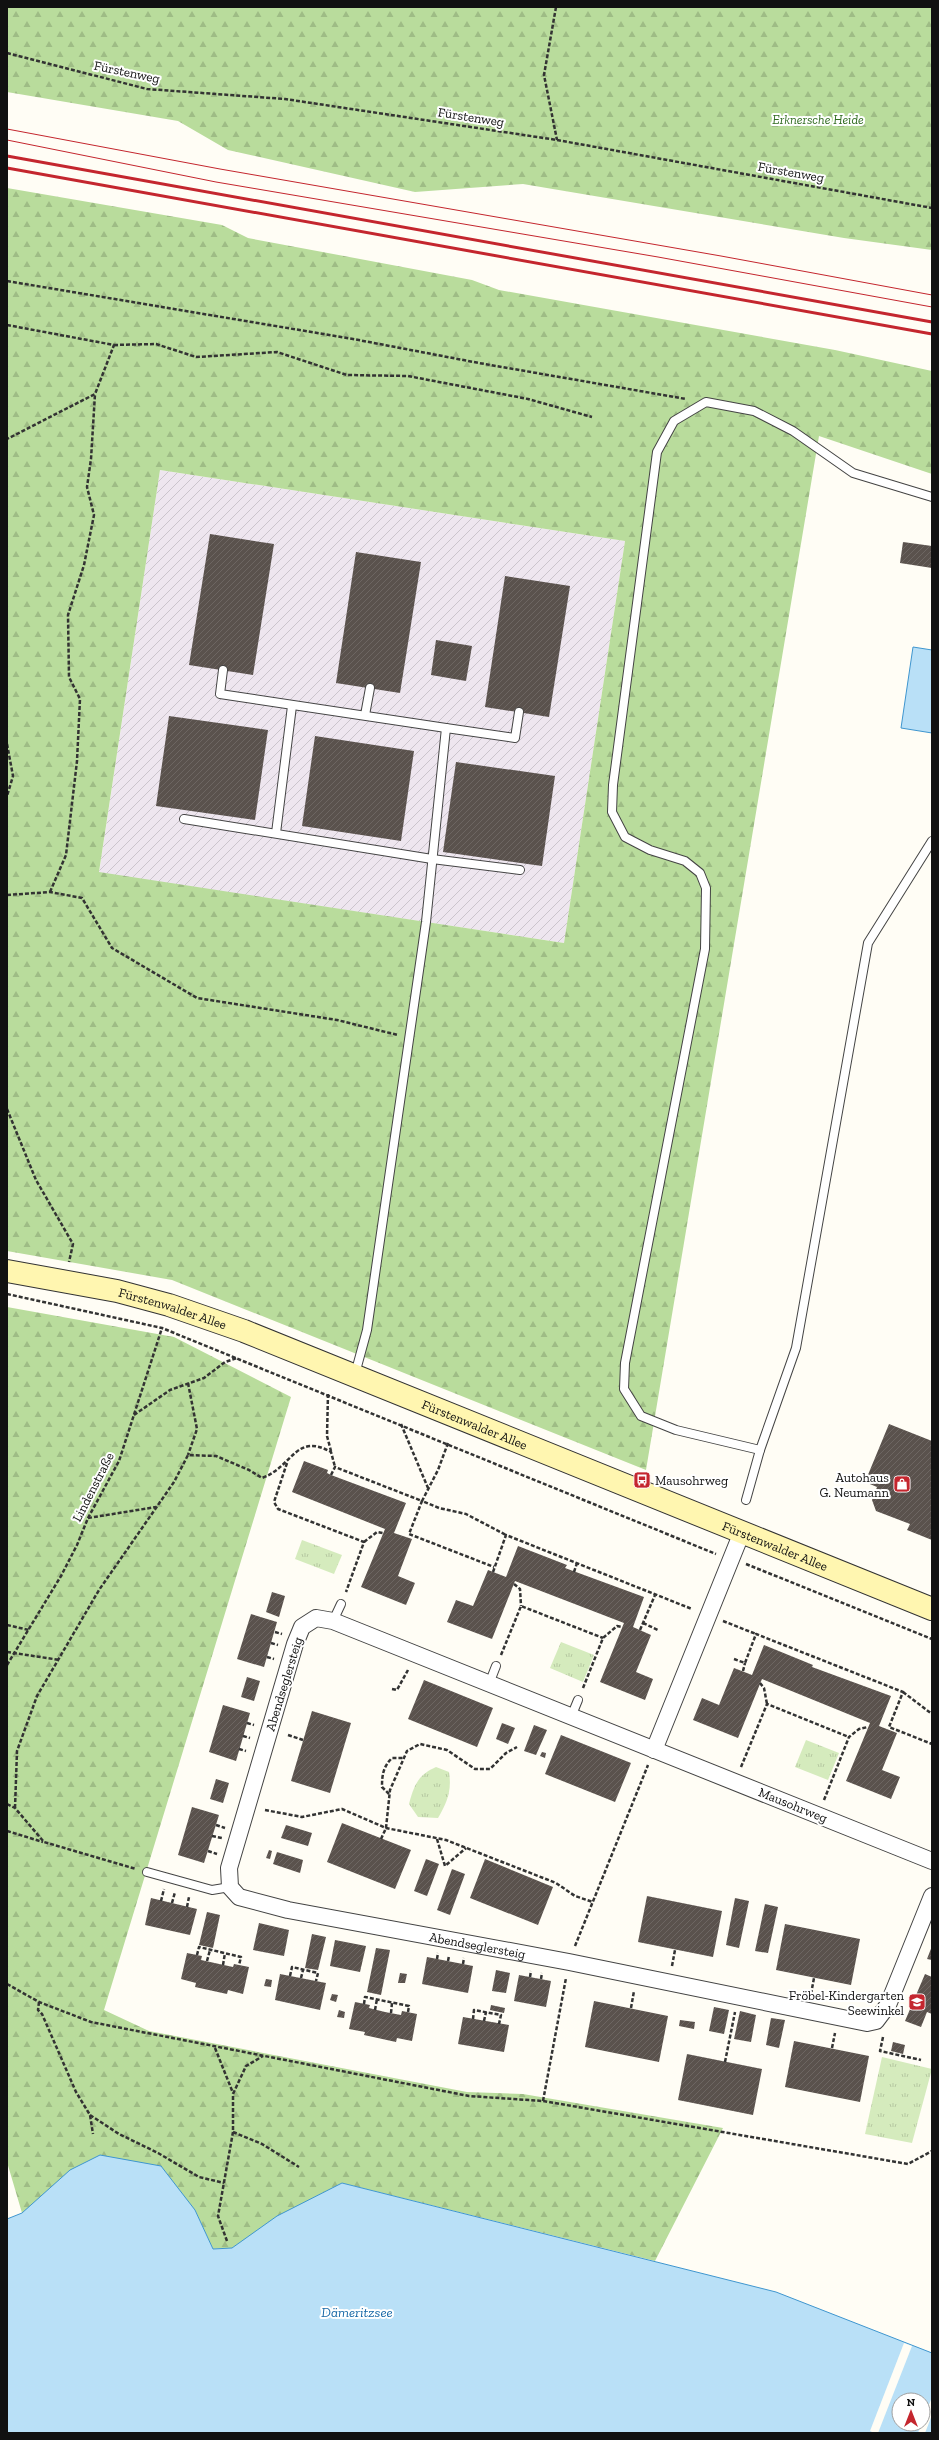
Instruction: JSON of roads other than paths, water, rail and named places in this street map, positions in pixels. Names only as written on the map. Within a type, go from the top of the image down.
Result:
[{"type":"main road","name":"Fürstenwalder Allee","points":[[7,1271],[117,1291],[169,1305],[244,1331],[355,1374],[932,1609]]},
{"type":"street","points":[[652,1754],[742,1532]]},
{"type":"street","name":"Mausohrweg","points":[[316,1618],[333,1621],[571,1717],[652,1754],[735,1782],[932,1861]]},
{"type":"street","name":"Abendseglersteig","points":[[316,1618],[302,1627],[295,1644],[236,1842],[229,1868],[230,1887],[239,1897],[288,1910],[569,1962],[867,2023],[876,2021],[888,2005],[932,1896]]},
{"type":"lane","points":[[760,1450],[676,1430],[641,1416],[624,1389],[625,1363],[705,950],[706,888],[700,873],[685,861],[650,850],[625,837],[612,812],[613,785],[657,452],[674,421],[706,402],[754,411],[793,431],[853,473],[932,497]]},
{"type":"lane","points":[[223,670],[220,694],[292,706],[365,715],[515,738],[519,712]]},
{"type":"lane","points":[[365,715],[370,688]]},
{"type":"lane","points":[[276,833],[292,706]]},
{"type":"lane","points":[[355,1374],[368,1330],[410,1038],[426,922],[446,728]]},
{"type":"lane","points":[[184,819],[432,859],[520,870]]},
{"type":"lane","points":[[746,1500],[760,1450],[796,1348],[868,943],[932,841]]},
{"type":"lane","points":[[333,1621],[341,1604]]},
{"type":"lane","points":[[489,1684],[496,1666]]},
{"type":"lane","points":[[571,1717],[578,1700]]},
{"type":"lane","points":[[147,1872],[212,1890],[230,1887]]},
{"type":"water","points":[[913,647],[932,650],[932,733],[901,728]]},
{"type":"water","name":"Dämeritzsee","points":[[100,2155],[161,2166],[195,2210],[213,2249],[232,2248],[277,2216],[342,2183],[776,2292],[932,2353],[932,2433],[7,2433],[7,2219],[22,2213],[70,2170]]},
{"type":"tram line","points":[[7,129],[220,169],[721,256],[932,295]]},
{"type":"tram line","points":[[7,140],[216,182],[658,257],[932,307]]},
{"type":"railway","points":[[7,156],[932,322]]},
{"type":"railway","points":[[7,168],[932,334]]},
{"type":"place","name":"Mausohrweg","points":[[642,1480]]},
{"type":"place","name":"Autohaus G. Neumann","points":[[902,1484]]},
{"type":"place","name":"Fröbel-Kindergarten Seewinkel","points":[[917,2002]]},
{"type":"park label","name":"Erknersche Heide","points":[[818,119]]}]
